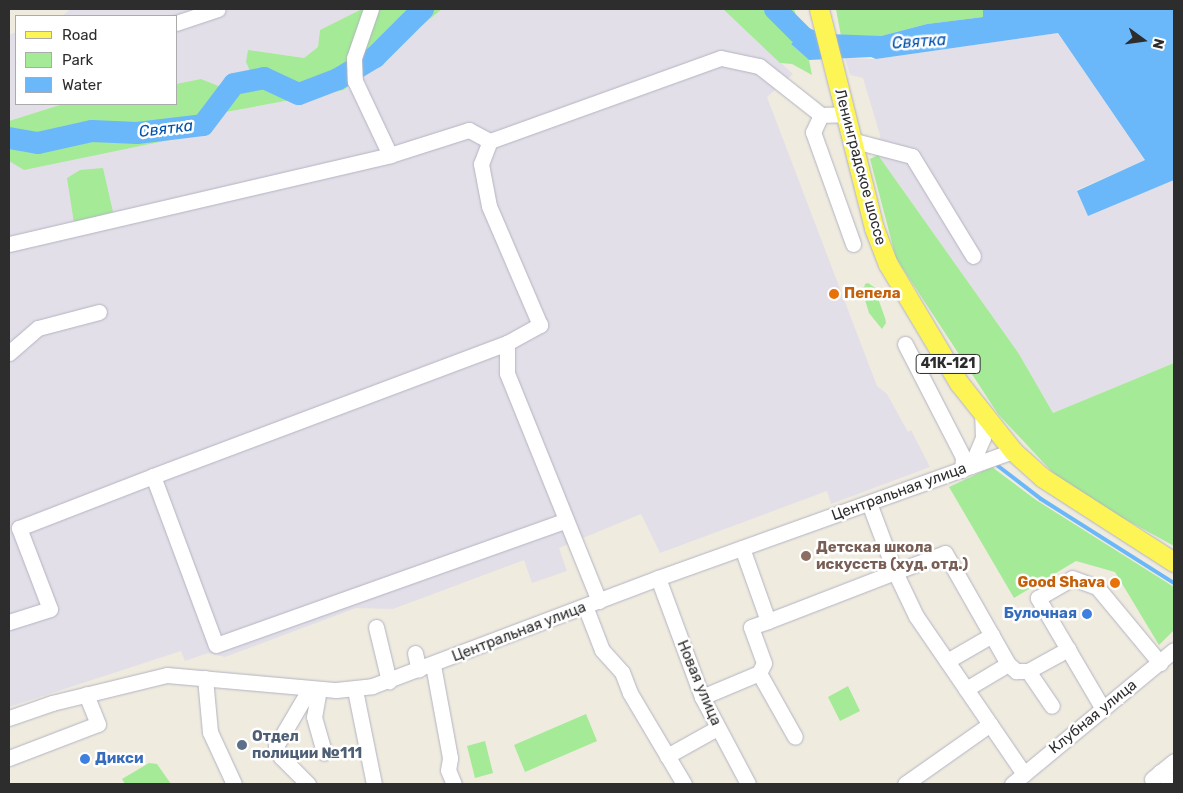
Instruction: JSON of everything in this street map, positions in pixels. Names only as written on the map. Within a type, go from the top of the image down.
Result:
[{"type":"main road","name":"Ленинградское шоссе","points":[[820,9],[844,114],[874,228],[888,264],[959,383],[1013,451],[1043,478],[1174,562]]},
{"type":"street","points":[[178,21],[218,9]]},
{"type":"street","points":[[371,9],[354,58],[356,81],[390,155]]},
{"type":"street","points":[[9,244],[390,155],[469,130],[490,141],[721,58],[759,66],[821,115],[844,114]]},
{"type":"street","points":[[821,115],[813,132],[852,244]]},
{"type":"street","points":[[851,140],[912,156],[973,256]]},
{"type":"street","points":[[9,622],[50,609],[19,528],[507,343],[540,325],[489,206],[481,164],[490,141]]},
{"type":"street","points":[[9,353],[38,328],[99,312]]},
{"type":"street","points":[[507,343],[507,373],[565,521],[577,540],[602,650],[622,672],[630,693],[667,756],[677,782]]},
{"type":"street","points":[[905,344],[963,457],[966,468]]},
{"type":"street","points":[[966,468],[983,438],[982,412]]},
{"type":"street","name":"Центральная улица","points":[[9,718],[86,694],[159,676],[355,690],[389,681],[658,578],[1013,451]]},
{"type":"street","points":[[153,476],[216,645],[565,521]]},
{"type":"street","points":[[869,503],[895,572],[916,616],[1024,774]]},
{"type":"street","points":[[742,548],[768,621]]},
{"type":"street","points":[[702,697],[759,673],[764,663],[751,628],[945,553],[1008,664],[1016,671],[1028,671],[1068,649]]},
{"type":"street","name":"Новая улица","points":[[658,578],[702,697],[748,784]]},
{"type":"street","points":[[1103,709],[1038,598],[1072,578],[1097,587],[1160,663]]},
{"type":"street","points":[[376,627],[389,681]]},
{"type":"street","points":[[947,661],[992,636]]},
{"type":"street","name":"Клубная улица","points":[[1012,784],[1174,650]]},
{"type":"street","points":[[415,653],[426,667],[450,758],[448,770],[454,784]]},
{"type":"street","points":[[966,689],[1008,664]]},
{"type":"street","points":[[1028,671],[1052,706]]},
{"type":"street","points":[[759,673],[795,737]]},
{"type":"street","points":[[205,678],[210,732],[234,784]]},
{"type":"street","points":[[315,688],[314,717],[324,753]]},
{"type":"street","points":[[308,784],[281,757],[276,746],[315,688]]},
{"type":"street","points":[[355,690],[374,784]]},
{"type":"street","points":[[9,758],[98,724],[86,694]]},
{"type":"street","points":[[905,784],[990,724]]},
{"type":"street","points":[[667,756],[717,728]]},
{"type":"street","points":[[1174,761],[1156,775],[1174,784]]},
{"type":"shaded area","points":[[71,9],[362,9],[320,30],[318,47],[304,58],[262,52],[250,70],[221,87],[201,79],[178,84],[178,15],[63,15]]},
{"type":"shaded area","points":[[442,9],[723,9],[793,74],[767,97],[877,386],[887,394],[908,432],[911,430],[930,467],[831,504],[827,491],[660,553],[641,514],[559,548],[567,571],[532,583],[524,560],[393,609],[356,608],[225,657],[208,653],[185,661],[181,651],[9,707],[9,161],[24,168],[203,133],[226,112],[344,90]]},
{"type":"shaded area","points":[[15,32],[15,105],[60,105],[9,121],[9,35]]},
{"type":"shaded area","points":[[1058,33],[1145,160],[1077,190],[1088,215],[1174,180],[1174,363],[1053,413],[1019,354],[878,155],[880,135],[863,78],[850,75],[845,58],[876,59]]},
{"type":"green space","points":[[362,9],[442,9],[344,90],[226,112],[203,133],[24,170],[9,161],[9,121],[60,105],[178,105],[178,84],[201,79],[221,87],[250,71],[246,62],[248,50],[304,58],[318,47],[320,30]]},
{"type":"green space","points":[[723,9],[794,9],[802,33],[791,44],[809,60],[812,75],[792,64],[780,63]]},
{"type":"green space","points":[[836,9],[983,9],[983,17],[927,24],[881,36],[841,36]]},
{"type":"green space","points":[[878,155],[1019,354],[1053,413],[1174,363],[1174,546],[1105,508],[1056,476],[998,414],[896,258],[870,159]]},
{"type":"green space","points":[[103,168],[113,212],[74,223],[67,178],[80,170]]},
{"type":"green space","points":[[868,283],[874,287],[885,318],[886,323],[882,329],[869,313],[863,293],[865,284]]},
{"type":"green space","points":[[992,467],[1036,500],[1174,587],[1174,630],[1159,645],[1115,572],[1076,561],[1014,598],[949,487]]},
{"type":"green space","points":[[848,686],[860,711],[840,721],[828,697]]},
{"type":"green space","points":[[586,714],[597,741],[525,772],[514,745]]},
{"type":"green space","points":[[485,741],[493,773],[475,778],[467,746]]},
{"type":"green space","points":[[149,763],[157,764],[171,784],[125,784],[122,779]]},
{"type":"water","points":[[983,9],[1174,9],[1174,180],[1088,216],[1077,191],[1145,160],[1058,33],[876,59],[871,57],[809,60],[791,44],[802,33],[881,36],[927,24],[983,17]]},
{"type":"waterway","name":"Святка","points":[[9,138],[38,143],[92,131],[137,133],[203,125],[234,84],[264,78],[299,94],[338,79],[375,57],[423,9]]},
{"type":"waterway","name":"Святка","points":[[775,9],[804,38],[827,48]]},
{"type":"waterway","points":[[998,466],[1041,499],[1174,583]]},
{"type":"place","name":"Пепела","points":[[834,294]]},
{"type":"place","name":"Детская школа искусств (худ. отд.)","points":[[806,556]]},
{"type":"place","name":"Good Shava","points":[[1115,583]]},
{"type":"place","name":"Булочная","points":[[1087,614]]},
{"type":"place","name":"Отдел полиции №111","points":[[242,745]]},
{"type":"place","name":"Дикси","points":[[85,759]]}]
